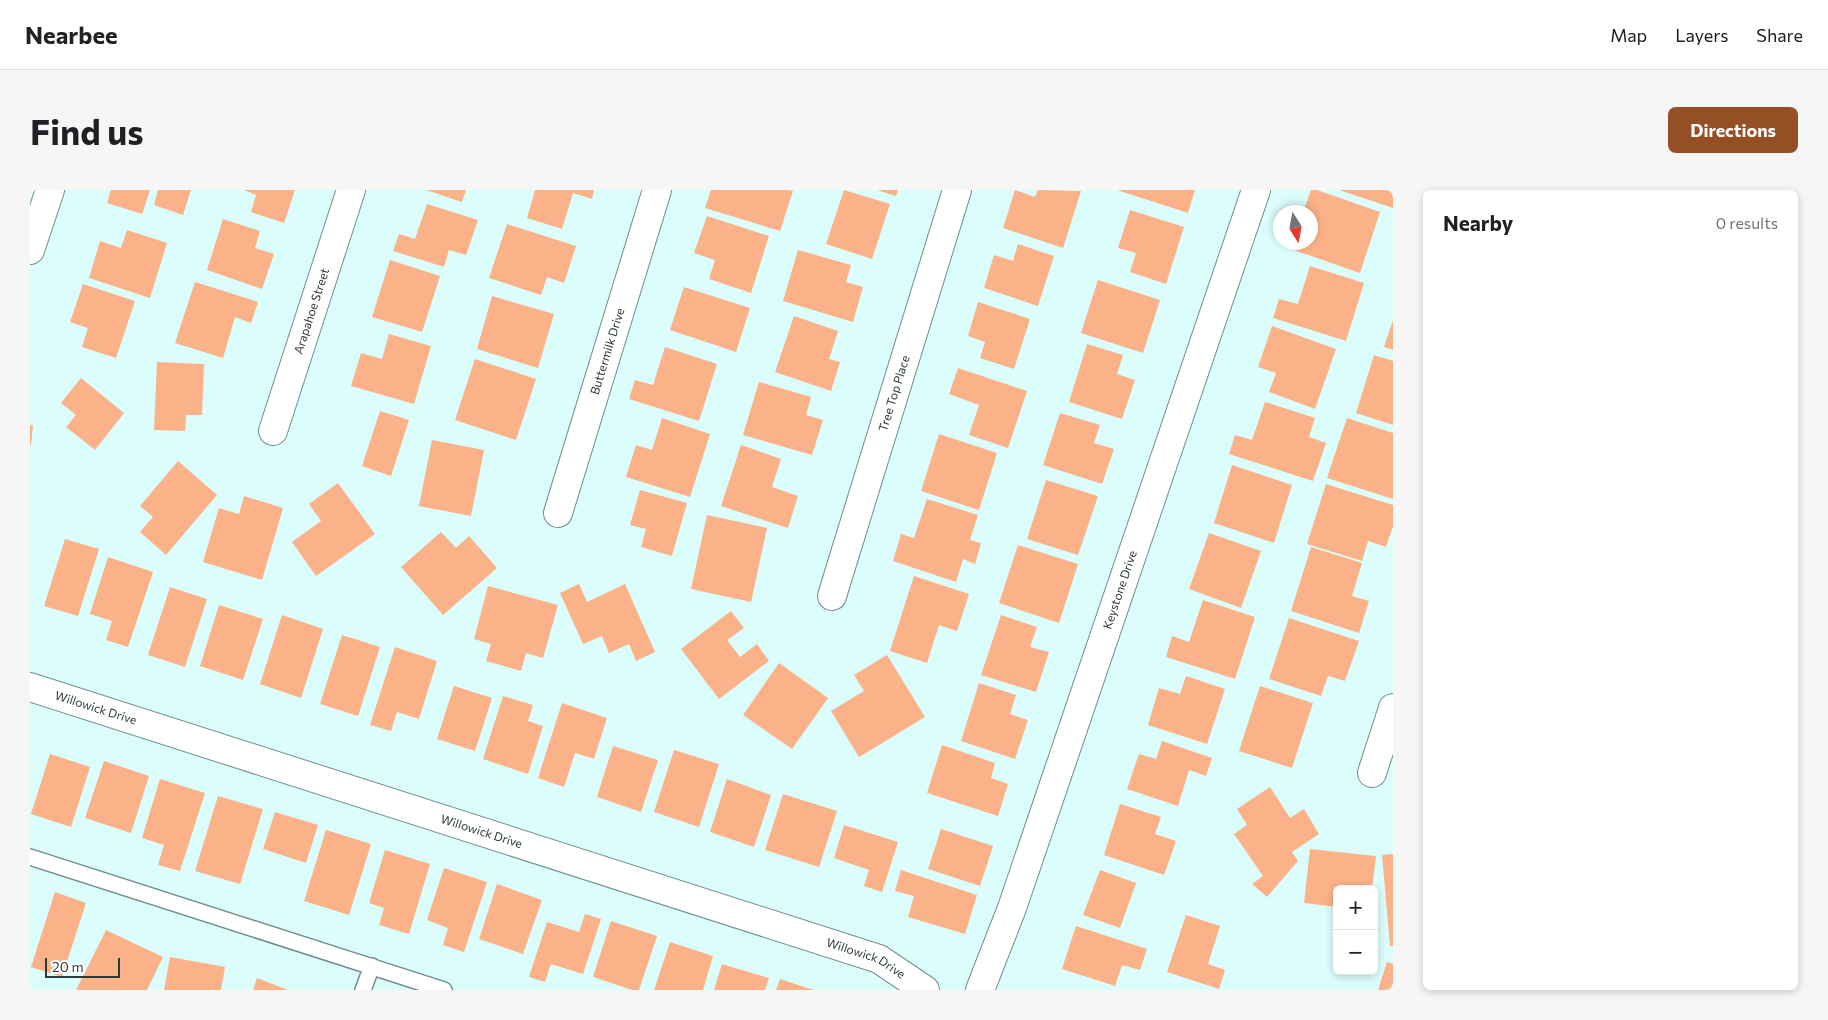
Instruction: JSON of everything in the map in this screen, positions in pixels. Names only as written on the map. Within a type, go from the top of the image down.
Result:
[{"type":"street","points":[[30,250],[50,190]]},
{"type":"street","name":"Arapahoe Street","points":[[274,431],[351,190]]},
{"type":"street","name":"Buttermilk Drive","points":[[558,513],[657,190]]},
{"type":"street","name":"Tree Top Place","points":[[832,596],[957,190]]},
{"type":"street","name":"Keystone Drive","points":[[980,990],[1012,908],[1256,190]]},
{"type":"street","name":"Willowick Drive","points":[[30,687],[879,960],[925,990]]},
{"type":"street","points":[[1372,773],[1393,708]]},
{"type":"lane","points":[[30,857],[444,990]]},
{"type":"lane","points":[[363,990],[372,966]]},
{"type":"building","points":[[111,190],[150,190],[142,214],[107,203]]},
{"type":"building","points":[[158,190],[191,190],[183,215],[154,205]]},
{"type":"building","points":[[244,190],[295,190],[284,223],[251,212],[256,195]]},
{"type":"building","points":[[426,190],[466,190],[462,202]]},
{"type":"building","points":[[535,190],[594,190],[592,199],[573,193],[562,229],[527,218]]},
{"type":"building","points":[[711,190],[793,191],[780,231],[705,208]]},
{"type":"building","points":[[844,190],[890,204],[872,259],[826,244]]},
{"type":"building","points":[[877,190],[898,190],[896,196]]},
{"type":"building","points":[[1015,190],[1035,197],[1038,190],[1081,191],[1063,248],[1003,228]]},
{"type":"building","points":[[1117,190],[1195,190],[1188,213]]},
{"type":"building","points":[[1311,190],[1317,190],[1380,212],[1360,273],[1294,250],[1318,250],[1318,205],[1306,205]]},
{"type":"building","points":[[1339,190],[1393,190],[1393,208]]},
{"type":"building","points":[[427,204],[478,220],[466,255],[449,250],[444,267],[393,251],[399,234],[415,239]]},
{"type":"building","points":[[1130,210],[1184,227],[1166,284],[1130,272],[1136,253],[1118,248]]},
{"type":"building","points":[[707,216],[769,236],[751,293],[709,279],[715,260],[694,253]]},
{"type":"building","points":[[223,219],[260,231],[255,248],[274,254],[262,289],[207,270]]},
{"type":"building","points":[[507,224],[576,246],[564,283],[547,277],[541,295],[489,278]]},
{"type":"building","points":[[127,230],[167,243],[150,298],[89,278],[100,241],[121,248]]},
{"type":"building","points":[[1018,244],[1054,256],[1038,306],[984,288],[994,255],[1013,261]]},
{"type":"building","points":[[798,250],[851,265],[846,282],[863,287],[853,322],[783,301]]},
{"type":"building","points":[[390,260],[440,276],[422,332],[372,317]]},
{"type":"building","points":[[1310,266],[1364,283],[1346,341],[1273,318],[1279,299],[1298,304]]},
{"type":"building","points":[[1098,280],[1160,300],[1143,353],[1081,333]]},
{"type":"building","points":[[195,282],[258,302],[251,323],[235,317],[223,358],[175,343]]},
{"type":"building","points":[[83,284],[135,301],[116,358],[82,347],[88,328],[70,322]]},
{"type":"building","points":[[684,287],[750,308],[736,352],[670,330]]},
{"type":"building","points":[[492,296],[554,314],[538,368],[477,349]]},
{"type":"building","points":[[978,302],[1030,319],[1014,369],[980,358],[985,342],[968,336]]},
{"type":"building","points":[[794,316],[838,331],[829,359],[840,362],[831,391],[775,372]]},
{"type":"building","points":[[1393,320],[1393,350],[1384,347]]},
{"type":"building","points":[[1272,326],[1336,349],[1315,409],[1269,392],[1276,373],[1258,367]]},
{"type":"building","points":[[389,334],[431,346],[414,404],[351,386],[361,353],[382,359]]},
{"type":"building","points":[[1087,344],[1123,355],[1117,374],[1135,380],[1122,419],[1069,402]]},
{"type":"building","points":[[665,347],[717,364],[699,421],[629,399],[635,380],[653,385]]},
{"type":"building","points":[[1374,355],[1393,361],[1393,425],[1356,413]]},
{"type":"building","points":[[475,359],[536,379],[516,440],[455,420]]},
{"type":"building","points":[[157,362],[204,364],[202,415],[186,415],[185,431],[154,430]]},
{"type":"building","points":[[958,368],[1027,391],[1008,448],[969,435],[979,405],[949,394]]},
{"type":"building","points":[[81,378],[124,413],[95,450],[66,427],[76,415],[61,403]]},
{"type":"building","points":[[759,382],[811,397],[806,415],[823,420],[812,455],[743,435]]},
{"type":"building","points":[[1265,402],[1315,418],[1309,437],[1326,443],[1313,481],[1229,454],[1235,435],[1252,440]]},
{"type":"building","points":[[380,411],[409,420],[391,476],[362,466]]},
{"type":"building","points":[[1060,413],[1100,425],[1094,443],[1114,449],[1102,484],[1043,465]]},
{"type":"building","points":[[662,418],[710,434],[690,497],[626,477],[636,445],[652,450]]},
{"type":"building","points":[[1347,418],[1393,433],[1393,499],[1327,478]]},
{"type":"building","points":[[30,425],[33,426],[31,445],[30,445]]},
{"type":"building","points":[[939,434],[997,453],[979,510],[921,491]]},
{"type":"building","points":[[432,440],[484,450],[471,516],[419,506]]},
{"type":"building","points":[[741,445],[781,459],[772,487],[798,496],[788,528],[721,506]]},
{"type":"building","points":[[178,461],[217,495],[166,555],[140,532],[153,517],[140,506]]},
{"type":"building","points":[[1232,465],[1292,485],[1274,543],[1214,523]]},
{"type":"building","points":[[1046,480],[1098,496],[1078,555],[1027,539]]},
{"type":"building","points":[[338,483],[375,534],[316,576],[292,542],[321,521],[309,504]]},
{"type":"building","points":[[1326,484],[1393,505],[1393,526],[1386,547],[1368,541],[1362,561],[1307,544]]},
{"type":"building","points":[[640,490],[687,503],[672,556],[641,547],[646,529],[630,525]]},
{"type":"building","points":[[244,496],[283,508],[262,580],[203,562],[219,508],[239,514]]},
{"type":"building","points":[[927,499],[978,515],[970,540],[981,543],[975,564],[963,559],[956,582],[893,561],[901,534],[914,538]]},
{"type":"building","points":[[707,515],[767,528],[751,602],[691,589]]},
{"type":"building","points":[[441,532],[456,548],[469,536],[497,568],[443,615],[401,567]]},
{"type":"building","points":[[1209,533],[1261,551],[1241,608],[1189,589]]},
{"type":"building","points":[[65,539],[99,549],[78,616],[44,606]]},
{"type":"building","points":[[1018,545],[1078,564],[1059,623],[999,603]]},
{"type":"building","points":[[1311,547],[1362,563],[1352,596],[1369,601],[1359,633],[1291,611]]},
{"type":"building","points":[[108,557],[153,572],[128,647],[106,640],[112,621],[90,614]]},
{"type":"building","points":[[914,576],[969,594],[957,631],[939,625],[927,663],[890,651]]},
{"type":"building","points":[[579,584],[587,602],[625,584],[655,652],[636,661],[629,644],[609,653],[602,636],[583,644],[560,593]]},
{"type":"building","points":[[488,586],[558,605],[543,658],[526,653],[521,671],[486,661],[491,644],[474,639]]},
{"type":"building","points":[[170,587],[207,599],[185,667],[148,655]]},
{"type":"building","points":[[1203,600],[1255,617],[1235,679],[1166,657],[1172,636],[1189,642]]},
{"type":"building","points":[[219,605],[263,619],[243,680],[200,666]]},
{"type":"building","points":[[731,611],[744,628],[727,640],[740,657],[757,644],[769,661],[719,699],[681,649]]},
{"type":"building","points":[[282,615],[323,629],[301,698],[260,684]]},
{"type":"building","points":[[1001,615],[1037,627],[1030,647],[1049,652],[1036,692],[981,675]]},
{"type":"building","points":[[1289,618],[1359,641],[1345,681],[1328,676],[1321,696],[1269,679]]},
{"type":"building","points":[[342,635],[380,647],[358,716],[320,704]]},
{"type":"building","points":[[395,647],[437,661],[419,719],[397,712],[391,731],[370,725]]},
{"type":"building","points":[[887,655],[925,717],[859,757],[831,711],[864,691],[854,675]]},
{"type":"building","points":[[779,663],[828,698],[792,749],[743,715]]},
{"type":"building","points":[[1186,676],[1225,689],[1207,744],[1148,725],[1159,688],[1180,694]]},
{"type":"building","points":[[979,683],[1016,695],[1010,714],[1028,720],[1015,759],[961,741]]},
{"type":"building","points":[[454,686],[492,698],[475,751],[437,739]]},
{"type":"building","points":[[1260,686],[1313,703],[1292,768],[1239,751]]},
{"type":"building","points":[[503,696],[533,705],[528,721],[543,726],[528,774],[483,759]]},
{"type":"building","points":[[562,703],[607,718],[594,759],[575,753],[564,787],[538,778]]},
{"type":"building","points":[[1162,741],[1212,758],[1206,776],[1189,770],[1178,806],[1127,789],[1139,754],[1156,759]]},
{"type":"building","points":[[942,745],[995,763],[991,778],[1008,784],[998,816],[927,793]]},
{"type":"building","points":[[613,746],[658,760],[641,812],[597,797]]},
{"type":"building","points":[[674,750],[719,764],[699,827],[654,812]]},
{"type":"building","points":[[50,754],[90,767],[71,827],[31,814]]},
{"type":"building","points":[[104,761],[149,776],[131,833],[85,818]]},
{"type":"building","points":[[160,779],[205,793],[180,871],[158,865],[164,845],[142,838]]},
{"type":"building","points":[[727,779],[771,795],[754,847],[710,832]]},
{"type":"building","points":[[1270,787],[1290,818],[1304,809],[1319,834],[1292,852],[1298,861],[1267,897],[1252,884],[1263,876],[1234,834],[1247,825],[1237,809]]},
{"type":"building","points":[[783,794],[837,811],[819,867],[765,850]]},
{"type":"building","points":[[218,796],[263,809],[240,884],[195,871]]},
{"type":"building","points":[[1120,804],[1161,817],[1155,834],[1176,841],[1164,875],[1104,855]]},
{"type":"building","points":[[275,812],[318,825],[306,863],[263,849]]},
{"type":"building","points":[[844,825],[898,842],[882,892],[864,886],[869,870],[834,858]]},
{"type":"building","points":[[941,829],[993,846],[980,886],[928,869]]},
{"type":"building","points":[[326,830],[371,844],[349,915],[304,901]]},
{"type":"building","points":[[1310,849],[1376,856],[1372,885],[1333,885],[1333,907],[1304,903]]},
{"type":"building","points":[[385,850],[430,864],[409,934],[379,925],[384,908],[369,903]]},
{"type":"building","points":[[1393,854],[1393,946],[1390,946],[1382,855]]},
{"type":"building","points":[[444,868],[487,882],[464,952],[443,945],[448,928],[427,920]]},
{"type":"building","points":[[901,870],[977,895],[965,934],[908,917],[914,896],[895,891]]},
{"type":"building","points":[[1100,870],[1136,883],[1120,928],[1083,915]]},
{"type":"building","points":[[497,884],[542,900],[523,954],[479,939]]},
{"type":"building","points":[[55,892],[86,903],[62,977],[31,967]]},
{"type":"building","points":[[585,914],[601,919],[583,974],[551,964],[545,982],[529,977],[547,922],[579,932]]},
{"type":"building","points":[[1186,915],[1220,926],[1208,964],[1225,970],[1219,989],[1167,972]]},
{"type":"building","points":[[611,921],[657,936],[639,990],[632,990],[593,977]]},
{"type":"building","points":[[1076,926],[1147,949],[1140,970],[1122,965],[1115,986],[1062,969]]},
{"type":"building","points":[[106,930],[163,957],[147,990],[76,990]]},
{"type":"building","points":[[670,942],[713,956],[703,990],[654,990]]},
{"type":"building","points":[[170,957],[225,967],[221,990],[164,990]]},
{"type":"building","points":[[1387,962],[1393,964],[1393,990],[1378,990]]},
{"type":"building","points":[[722,964],[769,978],[765,990],[714,990]]},
{"type":"building","points":[[257,978],[288,990],[253,990]]},
{"type":"building","points":[[780,979],[814,990],[776,990]]}]
